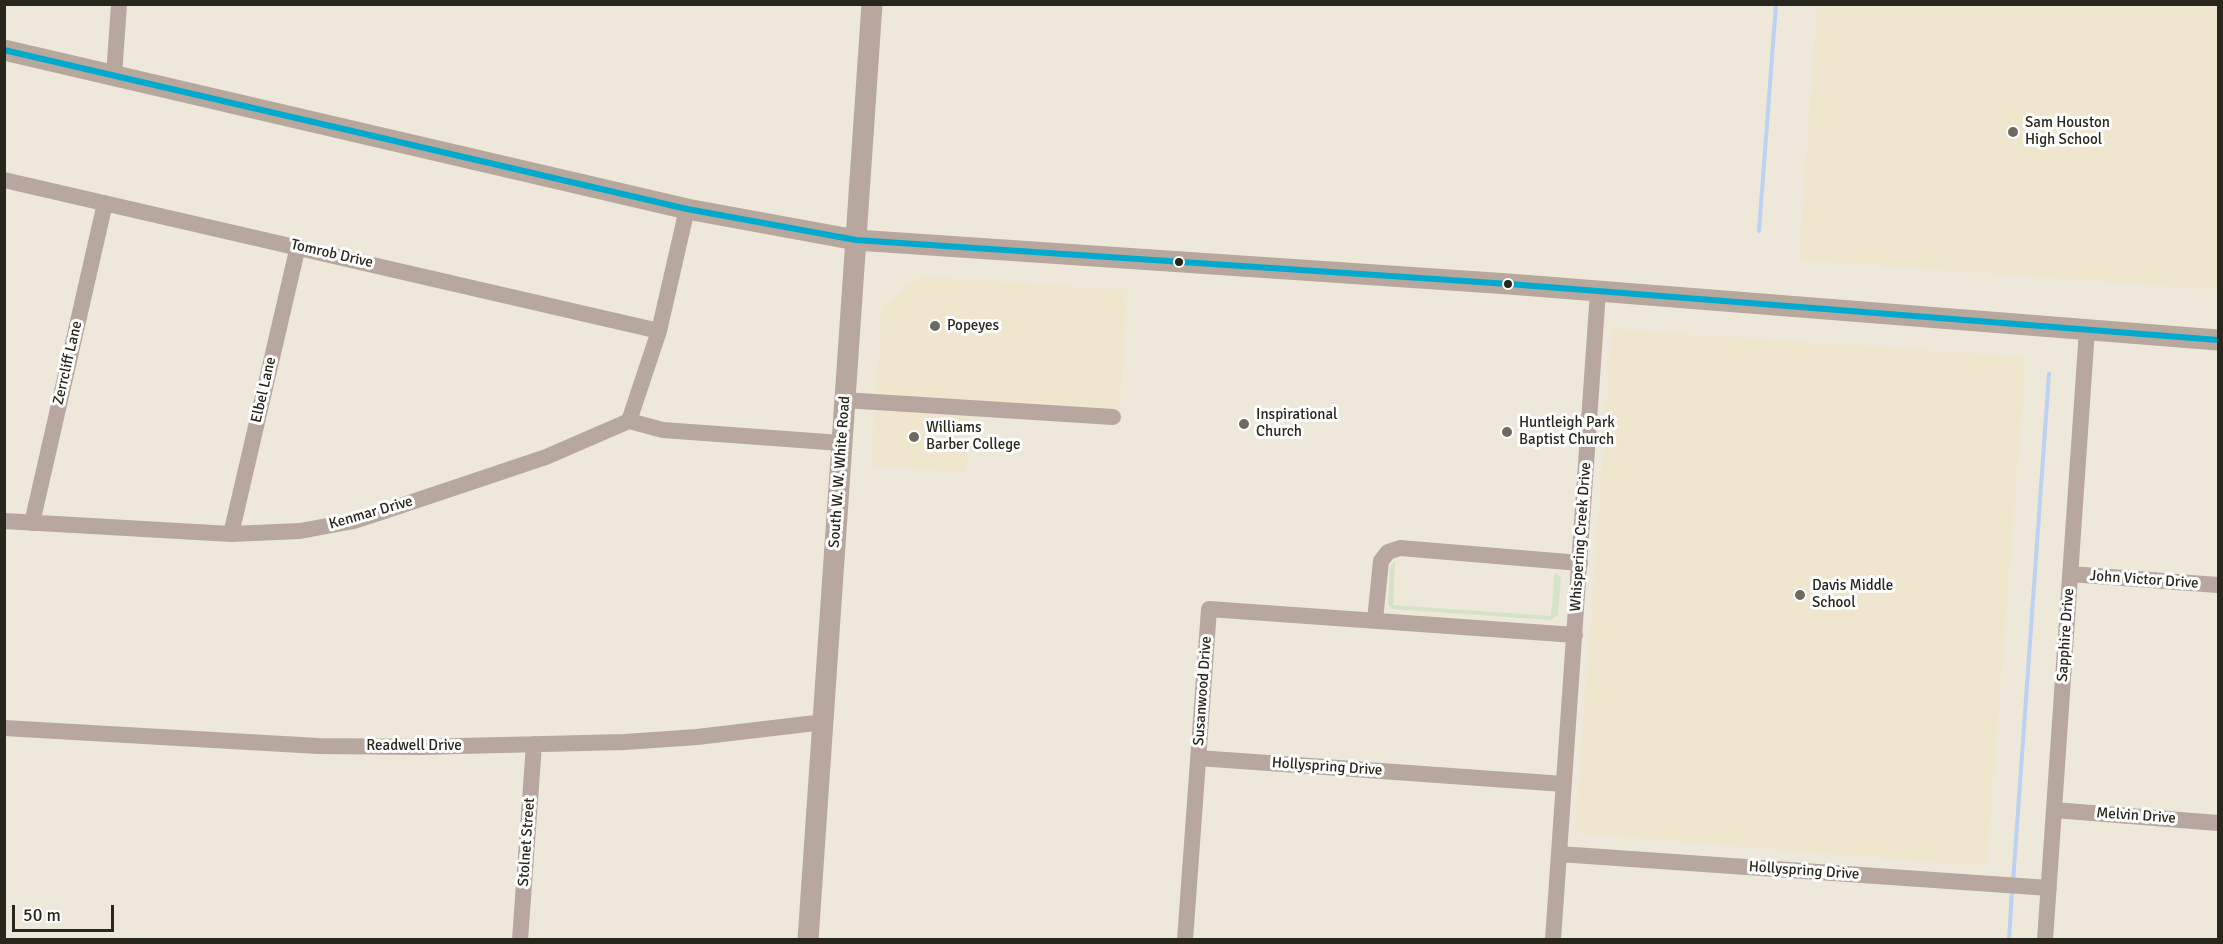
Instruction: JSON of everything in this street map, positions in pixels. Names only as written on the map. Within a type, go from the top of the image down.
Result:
[{"type":"main road","name":"South W. W. White Road","points":[[808,939],[872,4]]},
{"type":"main road","points":[[4,50],[687,209],[856,240],[1598,291],[2218,340]]},
{"type":"street","points":[[114,76],[119,4]]},
{"type":"street","name":"Tomrob Drive","points":[[4,180],[659,331]]},
{"type":"street","name":"Zerrcliff Lane","points":[[32,523],[105,203]]},
{"type":"street","points":[[687,209],[659,331],[629,421],[663,430],[841,443]]},
{"type":"street","name":"Elbel Lane","points":[[231,534],[297,246]]},
{"type":"street","name":"Whispering Creek Drive","points":[[1559,854],[1598,291]]},
{"type":"street","name":"Sapphire Drive","points":[[2045,939],[2087,330]]},
{"type":"street","points":[[844,400],[1113,417]]},
{"type":"street","name":"Kenmar Drive","points":[[4,522],[231,534],[300,531],[354,521],[546,457],[629,421]]},
{"type":"street","points":[[1375,620],[1381,561],[1388,552],[1400,548],[1580,563]]},
{"type":"street","name":"John Victor Drive","points":[[2070,574],[2218,585]]},
{"type":"street","name":"Susanwood Drive","points":[[1185,939],[1209,609],[1575,635]]},
{"type":"street","name":"Readwell Drive","points":[[4,728],[318,746],[534,744],[697,737],[824,722]]},
{"type":"street","name":"Stolnet Street","points":[[520,939],[534,744]]},
{"type":"street","name":"Hollyspring Drive","points":[[1198,758],[1564,784]]},
{"type":"street","name":"Melvin Drive","points":[[2054,810],[2218,823]]},
{"type":"street","points":[[1553,939],[1559,854]]},
{"type":"street","name":"Hollyspring Drive","points":[[1559,854],[2049,888]]},
{"type":"shaded area","name":"Sam Houston High School","points":[[1817,5],[2218,5],[2218,290],[1799,260]]},
{"type":"shaded area","points":[[919,276],[1127,290],[1120,410],[876,393],[882,309]]},
{"type":"shaded area","name":"Davis Middle School","points":[[1612,329],[2026,357],[1987,859],[1979,866],[1575,833]]},
{"type":"shaded area","points":[[875,410],[969,417],[966,472],[871,466]]},
{"type":"green space","points":[[1395,561],[1393,605],[1551,616],[1555,572],[1561,578],[1558,615],[1550,620],[1392,609],[1388,604],[1390,566]]},
{"type":"waterway","points":[[1759,231],[1776,4]]},
{"type":"waterway","points":[[2013,882],[2049,374]]},
{"type":"waterway","points":[[2009,940],[2012,890]]},
{"type":"transit line","points":[[4,50],[687,209],[856,240],[1509,284],[2218,340]]},
{"type":"place","name":"Sam Houston High School","points":[[2013,132]]},
{"type":"place","name":"Popeyes","points":[[935,326]]},
{"type":"place","name":"Inspirational Church","points":[[1244,424]]},
{"type":"place","name":"Huntleigh Park Baptist Church","points":[[1507,432]]},
{"type":"place","name":"Williams Barber College","points":[[914,437]]},
{"type":"place","name":"Davis Middle School","points":[[1800,595]]}]
